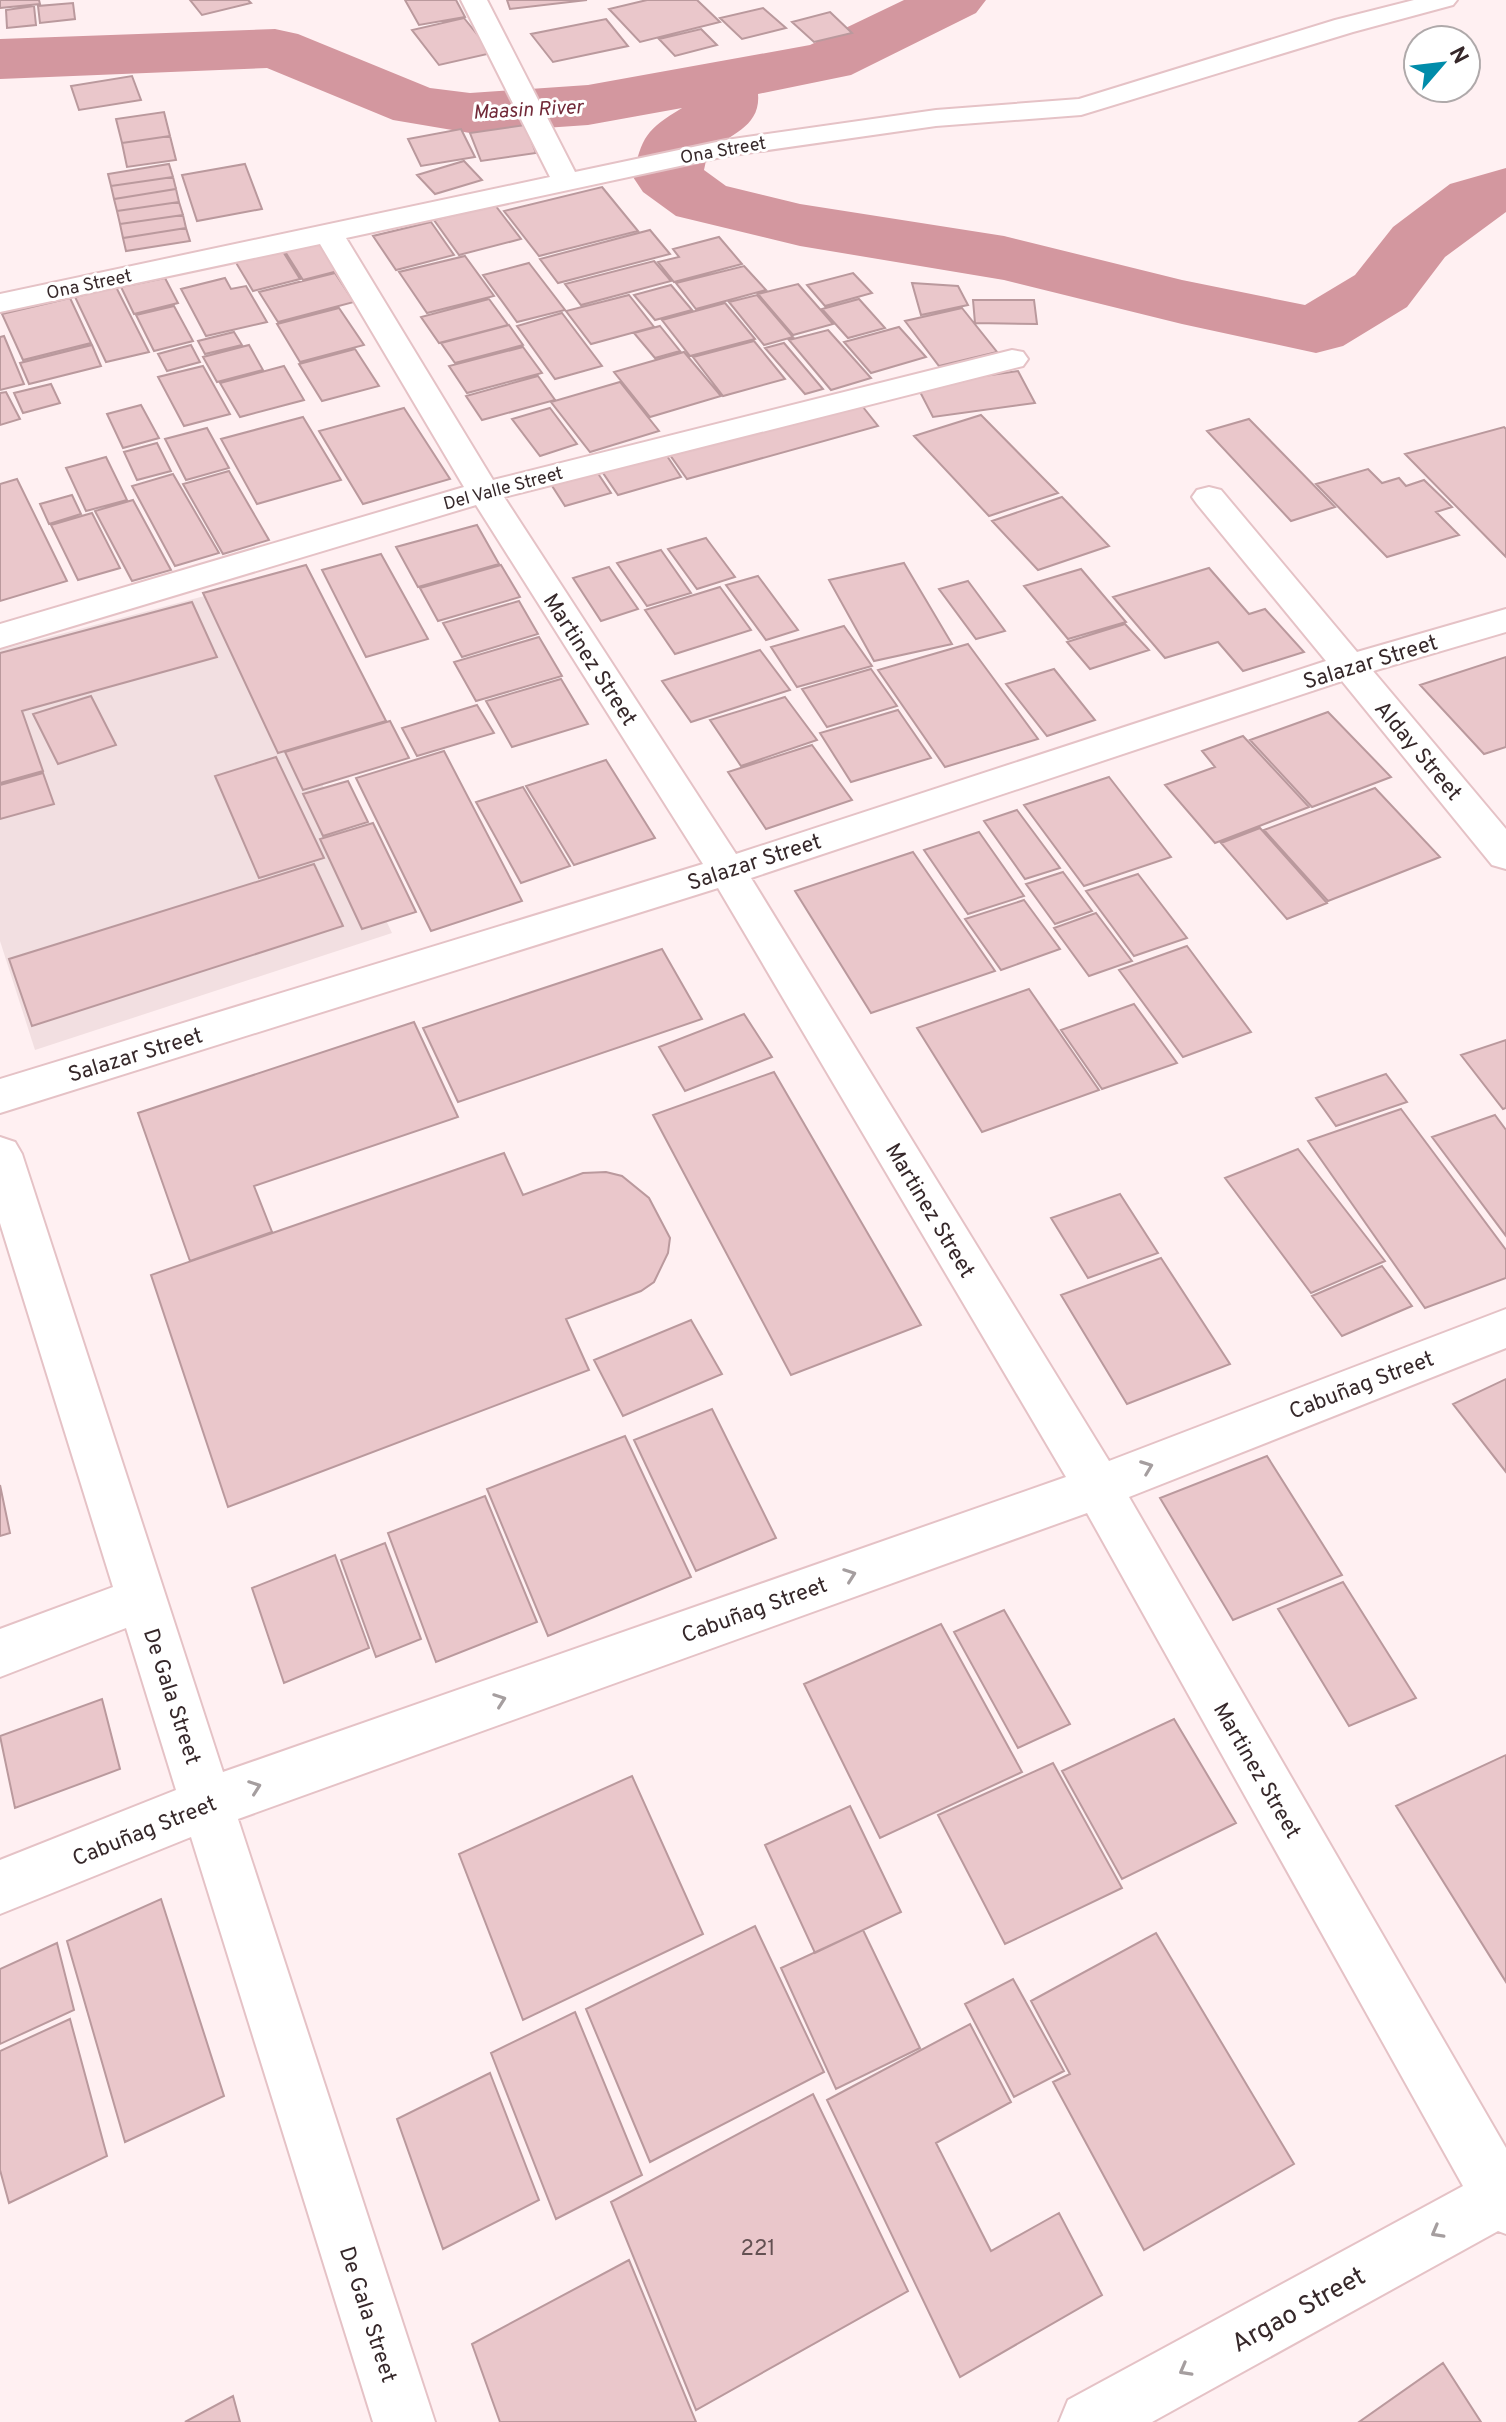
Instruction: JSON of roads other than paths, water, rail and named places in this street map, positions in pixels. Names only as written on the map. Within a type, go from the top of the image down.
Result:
[{"type":"street","points":[[474,0],[566,181]]},
{"type":"street","name":"Ona Street","points":[[0,303],[726,148],[936,118],[1081,107],[1344,26],[1444,0]]},
{"type":"street","name":"Martinez Street","points":[[328,233],[484,492],[727,871],[1098,1487],[1505,2199]]},
{"type":"street","name":"Del Valle Street","points":[[0,636],[484,492],[1012,359]]},
{"type":"street","name":"Alday Street","points":[[1209,497],[1506,855]]},
{"type":"street","name":"Salazar Street","points":[[0,1096],[727,871],[1349,666],[1506,620]]},
{"type":"street","name":"De Gala Street","points":[[0,1154],[404,2422]]},
{"type":"street","name":"Cabuñag Street","points":[[0,1887],[207,1804],[1098,1487],[1506,1328]]},
{"type":"street","points":[[0,1653],[142,1599]]},
{"type":"street","name":"Argao Street","points":[[1090,2422],[1505,2199]]},
{"type":"waterway","name":"Maasin River","points":[[0,59],[275,48],[417,106],[470,113],[588,105],[828,61],[954,0]]},
{"type":"waterway","points":[[724,82],[726,109],[675,142],[668,177],[701,201],[800,225],[1004,258],[1182,302],[1316,330],[1381,291],[1419,242],[1475,199],[1506,189]]}]
